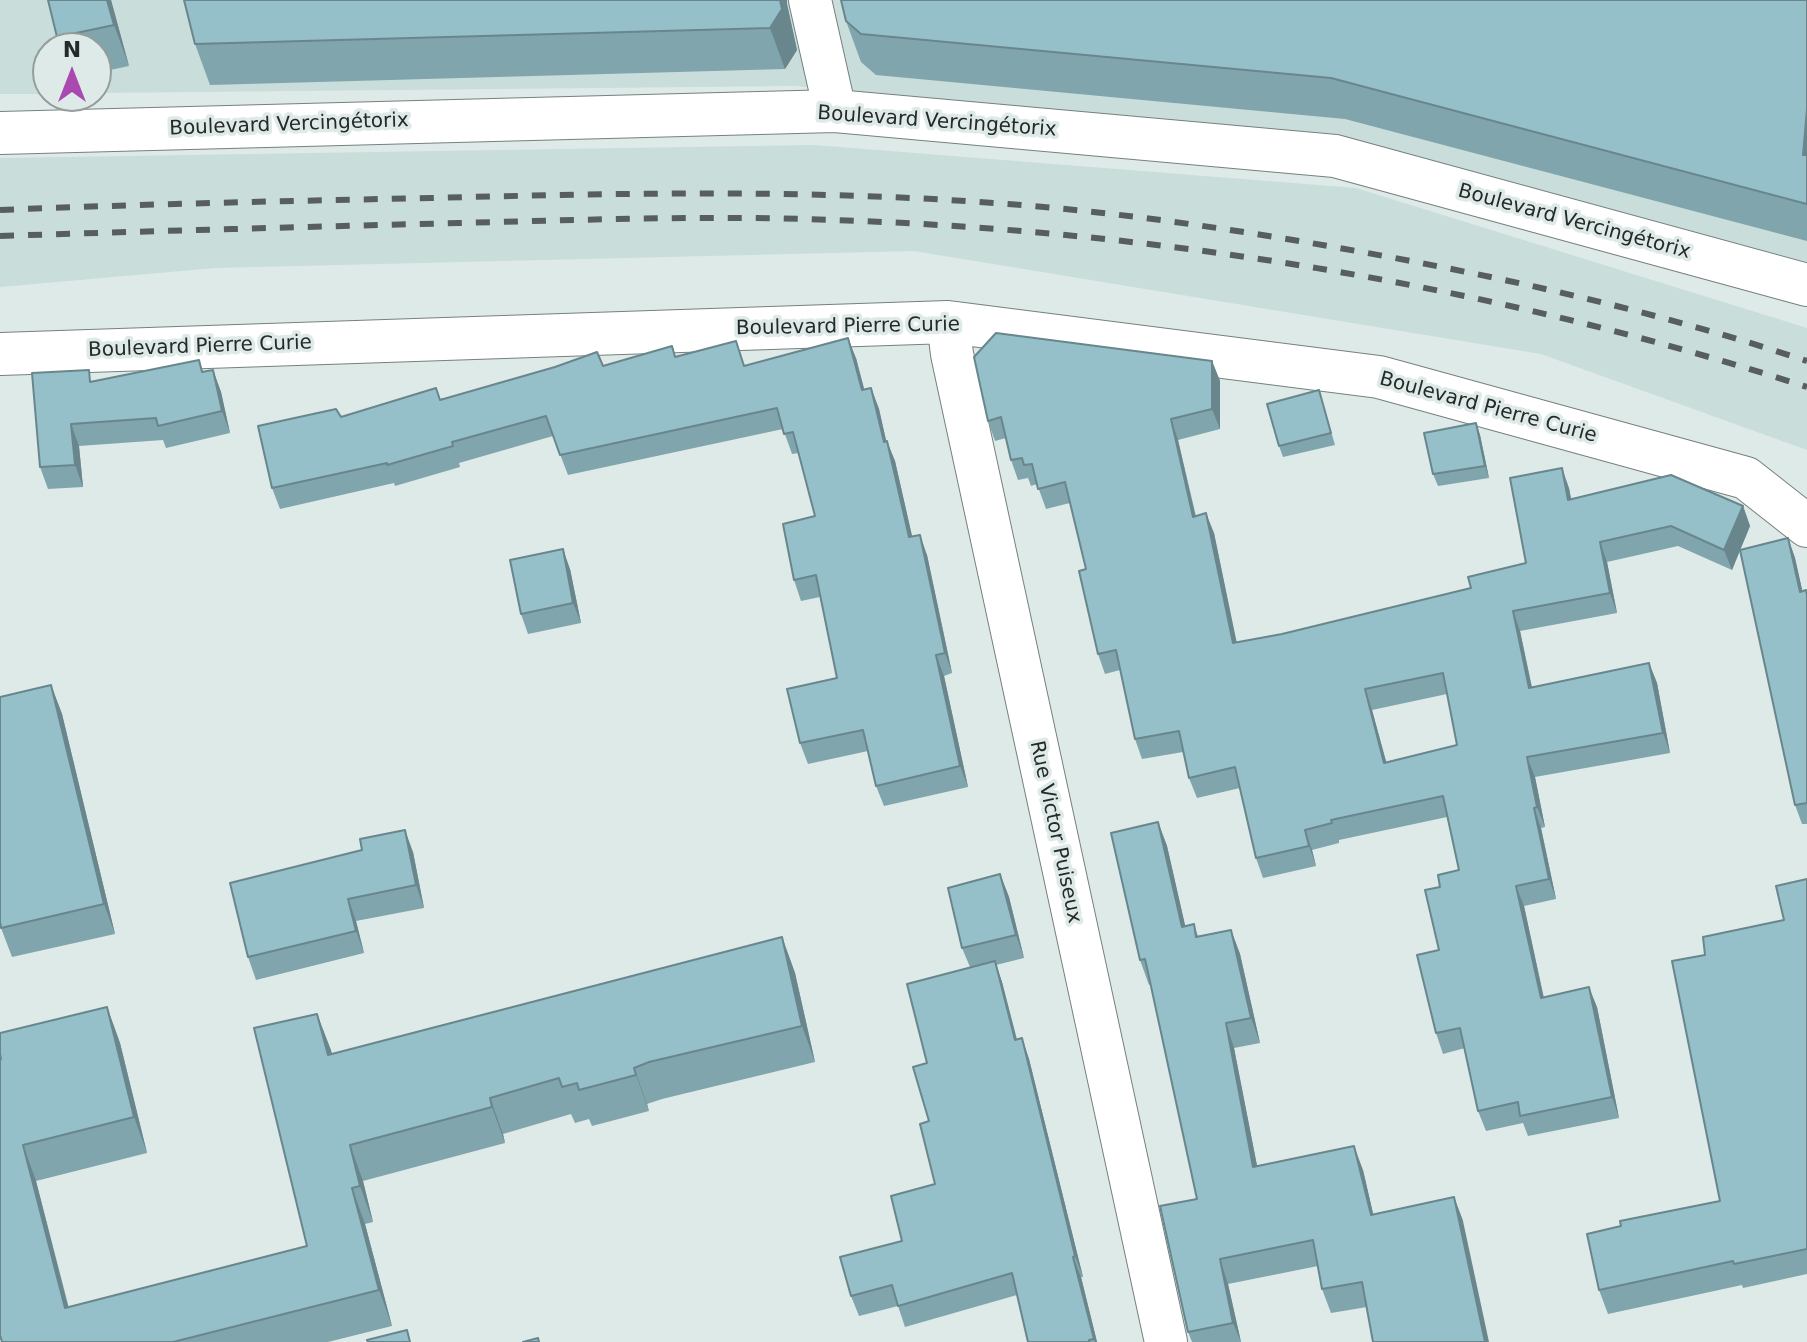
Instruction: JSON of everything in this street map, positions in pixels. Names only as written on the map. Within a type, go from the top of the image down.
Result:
[{"type":"street","points":[[810,0],[835,111]]},
{"type":"street","name":"Boulevard Vercingétorix","points":[[0,133],[835,111],[1335,156],[1807,285]]},
{"type":"street","name":"Boulevard Pierre Curie","points":[[0,354],[948,322],[1379,377],[1746,478],[1807,526]]},
{"type":"street","name":"Rue Victor Puiseux","points":[[948,322],[952,354],[1166,1342]]},
{"type":"shaded area","points":[[0,0],[1807,0],[1807,262],[1353,145],[795,86],[112,93],[112,32],[32,32],[32,94],[0,94]]},
{"type":"shaded area","points":[[814,145],[1356,188],[1807,328],[1807,450],[1541,354],[914,251],[215,268],[0,287],[0,158]]},
{"type":"building","points":[[48,0],[107,0],[114,25],[81,32],[56,32]]},
{"type":"building","points":[[184,0],[780,0],[782,9],[770,28],[195,44]]},
{"type":"building","points":[[841,0],[1807,0],[1807,109],[1803,155],[1807,155],[1807,204],[1331,78],[861,34],[846,21]]},
{"type":"building","points":[[996,333],[1212,361],[1212,409],[1171,419],[1193,517],[1206,513],[1233,643],[1471,588],[1468,577],[1526,563],[1510,478],[1562,468],[1568,500],[1671,475],[1743,506],[1724,550],[1671,526],[1600,542],[1610,593],[1513,611],[1529,688],[1649,663],[1663,733],[1527,757],[1549,879],[1516,886],[1541,998],[1589,987],[1612,1097],[1520,1116],[1518,1102],[1478,1111],[1460,1028],[1436,1033],[1417,955],[1439,950],[1425,890],[1440,887],[1438,875],[1459,870],[1443,796],[1331,820],[1332,823],[1305,830],[1309,846],[1256,858],[1235,767],[1189,778],[1179,731],[1135,739],[1116,650],[1098,654],[1079,571],[1086,569],[1065,482],[1038,489],[1032,464],[1024,465],[1022,458],[1011,460],[1001,417],[988,421],[974,357]],"holes":[[[1443,673],[1457,745],[1384,763],[1365,689]]]},
{"type":"building","points":[[848,338],[862,390],[871,388],[884,442],[887,441],[909,537],[920,535],[945,653],[936,655],[960,766],[876,786],[863,730],[800,743],[787,689],[837,678],[816,575],[794,580],[783,524],[815,516],[793,432],[784,434],[777,408],[560,455],[546,416],[452,442],[453,446],[387,465],[272,488],[258,426],[336,409],[341,417],[436,388],[440,400],[597,352],[603,366],[672,346],[675,357],[736,341],[744,366]]},
{"type":"building","points":[[199,360],[202,372],[213,370],[222,411],[158,426],[156,418],[71,424],[75,465],[40,467],[32,373],[89,370],[90,382]]},
{"type":"building","points":[[1319,390],[1331,433],[1279,446],[1267,404]]},
{"type":"building","points":[[1476,423],[1485,466],[1433,474],[1424,433]]},
{"type":"building","points":[[1788,538],[1800,592],[1806,590],[1807,595],[1807,803],[1795,805],[1740,550]]},
{"type":"building","points":[[563,549],[573,603],[521,614],[510,560]]},
{"type":"building","points":[[51,685],[104,904],[1,928],[0,697]]},
{"type":"building","points":[[1158,822],[1182,927],[1194,924],[1196,937],[1231,930],[1251,1018],[1226,1023],[1253,1167],[1354,1146],[1371,1215],[1454,1197],[1485,1342],[1373,1342],[1362,1282],[1322,1289],[1313,1240],[1220,1259],[1233,1323],[1188,1332],[1160,1206],[1197,1199],[1145,959],[1140,960],[1111,833]]},
{"type":"building","points":[[405,830],[416,885],[348,899],[356,931],[248,957],[230,883],[362,850],[360,839]]},
{"type":"building","points":[[1000,874],[1016,935],[962,948],[948,888]]},
{"type":"building","points":[[1807,879],[1807,1249],[1734,1264],[1733,1261],[1599,1290],[1587,1234],[1621,1226],[1620,1221],[1720,1201],[1672,961],[1705,955],[1703,937],[1784,920],[1776,886]]},
{"type":"building","points":[[782,937],[802,1026],[649,1062],[634,1068],[636,1075],[579,1090],[577,1083],[562,1087],[559,1078],[490,1098],[492,1107],[350,1145],[360,1186],[352,1188],[379,1290],[173,1342],[2,1342],[0,1033],[107,1007],[134,1117],[23,1145],[65,1308],[307,1246],[254,1028],[317,1014],[328,1055]]},
{"type":"building","points":[[995,961],[1015,1040],[1022,1038],[1094,1339],[1089,1342],[1028,1342],[1012,1273],[898,1306],[892,1285],[851,1296],[840,1257],[902,1241],[891,1196],[935,1184],[920,1124],[929,1121],[913,1067],[927,1063],[907,984]]},
{"type":"building","points":[[407,1330],[410,1342],[367,1340]]},
{"type":"railway","points":[[0,210],[647,194],[792,194],[1008,204],[1186,224],[1418,262],[1642,313],[1807,361]]},
{"type":"railway","points":[[0,236],[693,218],[957,226],[1204,251],[1448,293],[1689,351],[1807,387]]}]
